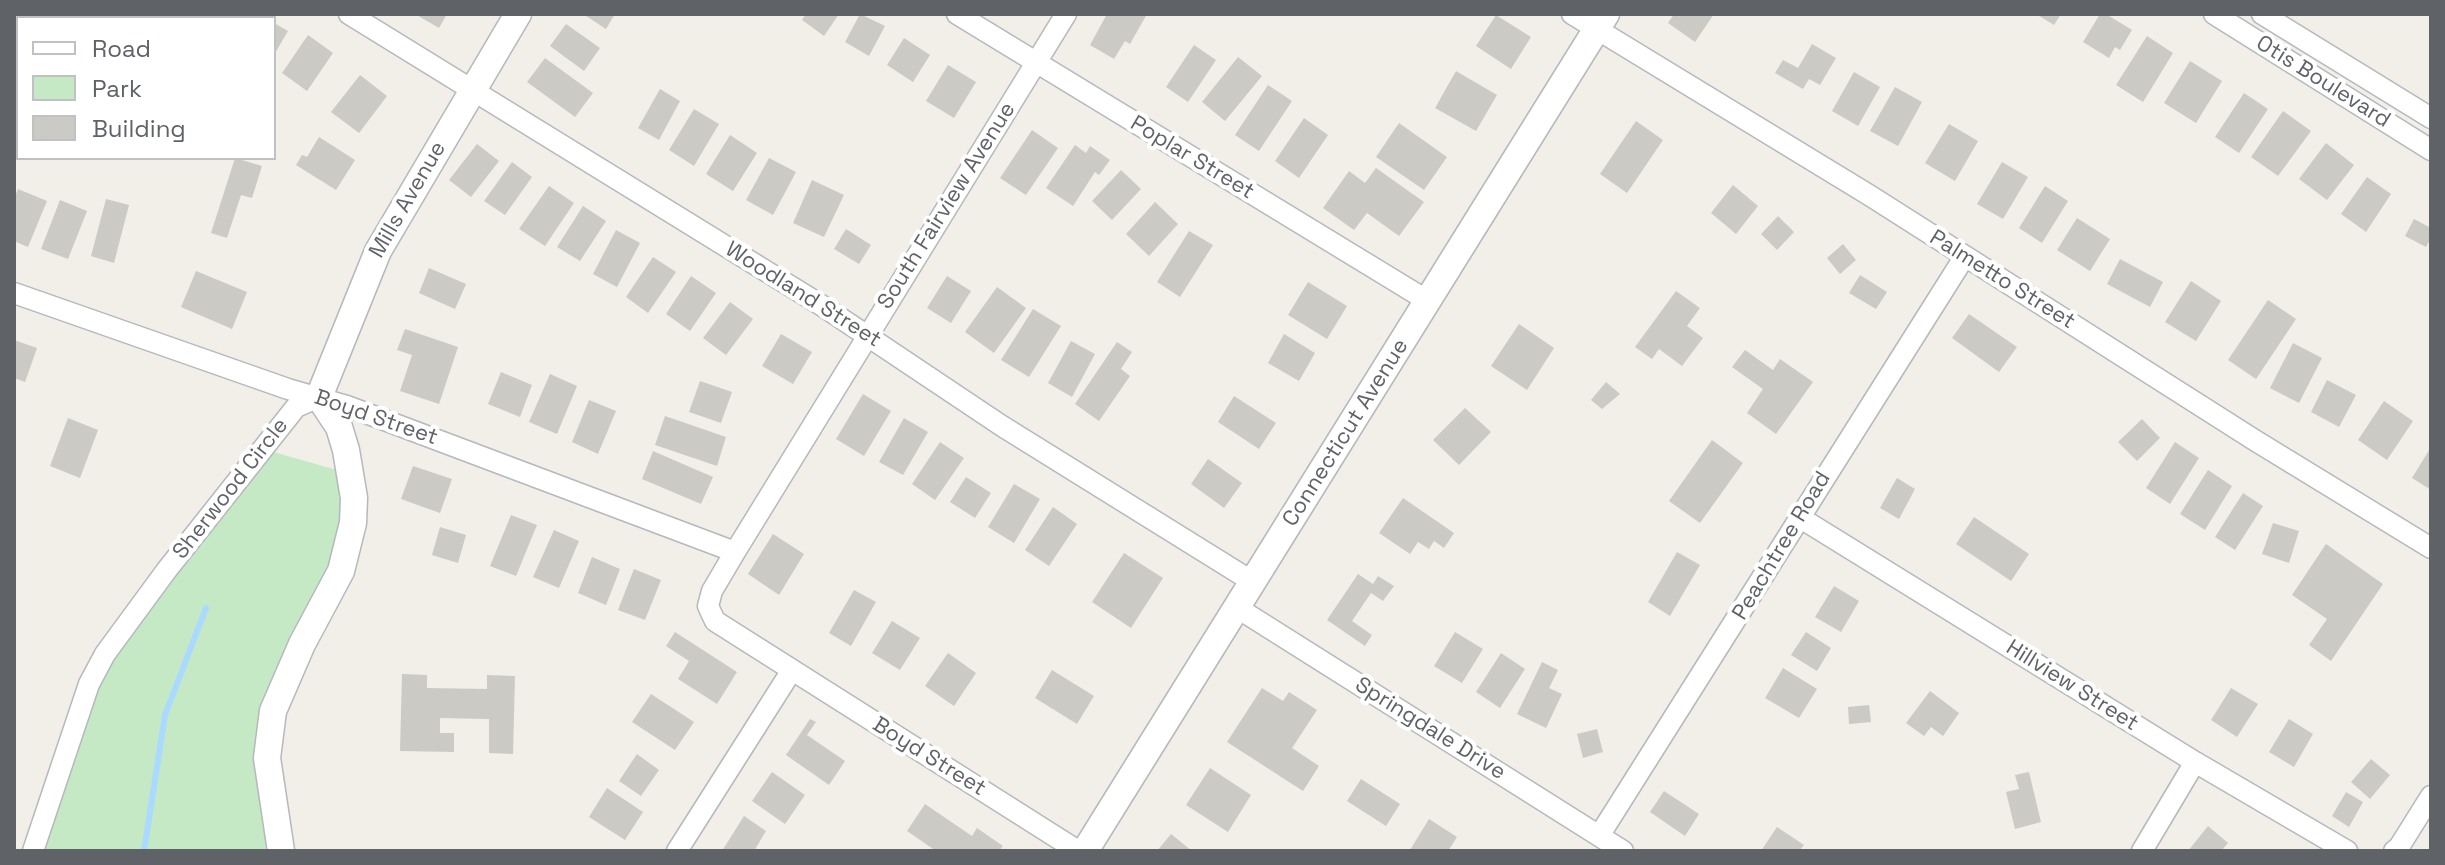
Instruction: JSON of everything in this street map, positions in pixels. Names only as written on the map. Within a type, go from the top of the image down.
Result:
[{"type":"street","name":"Woodland Street","points":[[349,14],[867,335],[1002,426],[1253,582]]},
{"type":"street","name":"Mills Avenue","points":[[319,397],[378,251],[518,14]]},
{"type":"street","name":"Poplar Street","points":[[957,14],[1428,301]]},
{"type":"street","name":"South Fairview Avenue","points":[[708,604],[712,591],[735,552],[1066,14]]},
{"type":"street","name":"Palmetto Street","points":[[1572,14],[1601,22],[2264,446],[2431,548]]},
{"type":"street","name":"Otis Boulevard","points":[[2214,14],[2431,150]]},
{"type":"street","name":"Otis Boulevard","points":[[2262,14],[2431,118]]},
{"type":"street","name":"Connecticut Avenue","points":[[1085,851],[1601,22]]},
{"type":"street","name":"Peachtree Road","points":[[1599,836],[1965,256]]},
{"type":"street","name":"Boyd Street","points":[[14,293],[319,397],[735,552]]},
{"type":"street","name":"Sherwood Circle","points":[[33,851],[89,684],[105,654],[166,571],[296,407],[319,397]]},
{"type":"street","points":[[281,851],[267,758],[273,711],[302,644],[341,571],[353,523],[354,498],[346,450],[339,427],[319,397]]},
{"type":"street","name":"Hillview Street","points":[[1799,517],[2195,762],[2347,851]]},
{"type":"street","name":"Boyd Street","points":[[708,604],[715,621],[1078,851]]},
{"type":"street","name":"Springdale Drive","points":[[1236,607],[1623,851]]},
{"type":"street","points":[[677,851],[792,670]]},
{"type":"street","points":[[2142,851],[2195,762]]},
{"type":"street","points":[[2394,851],[2431,796]]},
{"type":"green space","points":[[263,449],[351,474],[353,523],[273,711],[281,851],[33,851],[89,684]]},
{"type":"building","points":[[208,14],[247,14],[246,16],[206,16]]},
{"type":"building","points":[[415,14],[447,14],[439,28]]},
{"type":"building","points":[[583,14],[615,14],[606,29]]},
{"type":"building","points":[[806,14],[839,14],[824,36],[802,20]]},
{"type":"building","points":[[860,14],[885,26],[869,56],[845,42]]},
{"type":"building","points":[[1107,14],[1147,14],[1130,44],[1125,41],[1114,59],[1090,45]]},
{"type":"building","points":[[1674,14],[1714,14],[1695,42],[1668,23]]},
{"type":"building","points":[[2036,14],[2061,14],[2054,25]]},
{"type":"building","points":[[2100,14],[2106,14],[2132,30],[2120,50],[2115,47],[2109,58],[2083,42]]},
{"type":"building","points":[[1496,15],[1531,37],[1511,69],[1476,46]]},
{"type":"building","points":[[276,24],[288,31],[276,52]]},
{"type":"building","points":[[566,24],[600,48],[584,71],[550,46]]},
{"type":"building","points":[[308,35],[333,53],[307,91],[282,73]]},
{"type":"building","points":[[2147,36],[2173,53],[2143,102],[2116,85]]},
{"type":"building","points":[[904,38],[930,55],[913,82],[887,65]]},
{"type":"building","points":[[1812,44],[1836,58],[1820,85],[1809,79],[1803,89],[1775,73],[1783,60],[1798,68]]},
{"type":"building","points":[[1194,45],[1216,60],[1188,102],[1166,87]]},
{"type":"building","points":[[1238,57],[1262,76],[1225,121],[1202,102]]},
{"type":"building","points":[[545,58],[593,93],[575,117],[527,82]]},
{"type":"building","points":[[2190,61],[2222,81],[2196,123],[2164,103]]},
{"type":"building","points":[[948,65],[976,82],[954,118],[926,101]]},
{"type":"building","points":[[1456,71],[1497,95],[1476,131],[1435,108]]},
{"type":"building","points":[[1854,72],[1880,87],[1858,126],[1832,111]]},
{"type":"building","points":[[360,75],[387,96],[359,133],[331,112]]},
{"type":"building","points":[[1268,85],[1292,101],[1259,151],[1235,135]]},
{"type":"building","points":[[1895,87],[1922,102],[1898,146],[1870,131]]},
{"type":"building","points":[[660,89],[680,101],[659,140],[638,128]]},
{"type":"building","points":[[2244,93],[2268,109],[2239,153],[2215,137]]},
{"type":"building","points":[[694,109],[719,124],[694,166],[669,150]]},
{"type":"building","points":[[2283,111],[2311,131],[2278,176],[2251,157]]},
{"type":"building","points":[[1304,118],[1328,135],[1299,178],[1275,161]]},
{"type":"building","points":[[1636,121],[1663,140],[1627,193],[1600,174]]},
{"type":"building","points":[[1399,123],[1447,157],[1424,190],[1376,157]]},
{"type":"building","points":[[1949,124],[1978,141],[1955,181],[1925,163]]},
{"type":"building","points":[[1032,130],[1058,148],[1026,195],[1000,178]]},
{"type":"building","points":[[730,135],[757,153],[733,191],[706,174]]},
{"type":"building","points":[[319,137],[355,160],[336,190],[296,165],[302,155],[307,157]]},
{"type":"building","points":[[2326,143],[2354,165],[2327,200],[2299,179]]},
{"type":"building","points":[[477,144],[499,161],[471,197],[449,180]]},
{"type":"building","points":[[1075,145],[1086,153],[1090,146],[1110,160],[1099,175],[1095,172],[1073,206],[1046,188]]},
{"type":"building","points":[[769,158],[796,172],[773,215],[746,200]]},
{"type":"building","points":[[234,160],[262,166],[252,198],[241,195],[227,238],[211,233]]},
{"type":"building","points":[[512,162],[532,177],[505,215],[484,201]]},
{"type":"building","points":[[2002,162],[2028,177],[2003,219],[1977,204]]},
{"type":"building","points":[[1376,168],[1424,202],[1399,236],[1367,213],[1354,230],[1323,208],[1349,171],[1365,183]]},
{"type":"building","points":[[1121,170],[1141,189],[1112,220],[1092,201]]},
{"type":"building","points":[[2367,177],[2391,194],[2366,232],[2341,214]]},
{"type":"building","points":[[812,180],[844,195],[824,237],[793,223]]},
{"type":"building","points":[[1733,185],[1758,206],[1736,234],[1711,213]]},
{"type":"building","points":[[549,186],[574,203],[545,246],[519,229]]},
{"type":"building","points":[[2045,186],[2068,201],[2042,243],[2019,228]]},
{"type":"building","points":[[18,189],[47,201],[28,247],[14,241],[14,199]]},
{"type":"building","points":[[106,199],[129,205],[114,263],[91,256]]},
{"type":"building","points":[[60,200],[87,211],[68,259],[41,249]]},
{"type":"building","points":[[1155,202],[1178,224],[1149,256],[1126,234]]},
{"type":"building","points":[[583,206],[606,221],[580,261],[557,247]]},
{"type":"building","points":[[1778,216],[1794,232],[1777,250],[1761,234]]},
{"type":"building","points":[[2077,218],[2110,239],[2090,271],[2057,250]]},
{"type":"building","points":[[2414,219],[2431,228],[2431,238],[2426,247],[2405,236]]},
{"type":"building","points":[[846,229],[871,245],[859,264],[834,249]]},
{"type":"building","points":[[616,230],[640,243],[617,287],[593,274]]},
{"type":"building","points":[[1189,231],[1213,245],[1180,297],[1157,282]]},
{"type":"building","points":[[1843,244],[1856,260],[1840,274],[1827,258]]},
{"type":"building","points":[[653,257],[676,272],[648,313],[626,297]]},
{"type":"building","points":[[2120,259],[2163,282],[2150,307],[2107,284]]},
{"type":"building","points":[[429,268],[466,284],[455,309],[419,293]]},
{"type":"building","points":[[196,271],[247,292],[232,329],[181,307]]},
{"type":"building","points":[[1860,275],[1887,292],[1876,309],[1849,293]]},
{"type":"building","points":[[691,276],[716,293],[690,331],[666,314]]},
{"type":"building","points":[[947,276],[971,291],[951,323],[927,308]]},
{"type":"building","points":[[2191,281],[2221,301],[2196,341],[2165,322]]},
{"type":"building","points":[[1308,282],[1347,306],[1327,339],[1288,315]]},
{"type":"building","points":[[997,287],[1026,308],[994,353],[965,332]]},
{"type":"building","points":[[1676,291],[1700,308],[1687,326],[1703,338],[1682,366],[1659,349],[1652,359],[1635,347]]},
{"type":"building","points":[[2268,300],[2296,319],[2256,379],[2228,360]]},
{"type":"building","points":[[730,302],[753,319],[726,355],[703,338]]},
{"type":"building","points":[[1033,309],[1061,326],[1029,377],[1001,360]]},
{"type":"building","points":[[1969,314],[2017,347],[1999,372],[1952,338]]},
{"type":"building","points":[[1519,324],[1554,348],[1527,390],[1491,366]]},
{"type":"building","points":[[405,329],[458,347],[439,404],[400,391],[412,355],[397,350]]},
{"type":"building","points":[[781,334],[812,352],[793,384],[762,366]]},
{"type":"building","points":[[1284,334],[1315,353],[1299,381],[1268,363]]},
{"type":"building","points":[[14,340],[37,348],[25,382],[14,378]]},
{"type":"building","points":[[1071,341],[1095,354],[1072,397],[1048,383]]},
{"type":"building","points":[[1117,342],[1132,352],[1121,369],[1130,376],[1099,421],[1075,404]]},
{"type":"building","points":[[2293,343],[2322,358],[2299,403],[2270,388]]},
{"type":"building","points":[[1745,350],[1773,370],[1780,359],[1813,382],[1776,434],[1747,413],[1763,389],[1732,367]]},
{"type":"building","points":[[501,372],[532,385],[520,417],[488,404]]},
{"type":"building","points":[[550,374],[577,386],[557,434],[529,422]]},
{"type":"building","points":[[2327,380],[2356,395],[2339,427],[2311,412]]},
{"type":"building","points":[[700,381],[732,392],[721,423],[689,412]]},
{"type":"building","points":[[1606,382],[1620,394],[1602,409],[1591,400]]},
{"type":"building","points":[[863,394],[891,411],[864,456],[836,439]]},
{"type":"building","points":[[1234,396],[1276,423],[1259,449],[1218,422]]},
{"type":"building","points":[[589,400],[616,411],[598,454],[572,442]]},
{"type":"building","points":[[2384,401],[2413,421],[2387,460],[2358,440]]},
{"type":"building","points":[[1465,408],[1491,432],[1459,465],[1433,440]]},
{"type":"building","points":[[665,416],[726,437],[717,466],[655,445]]},
{"type":"building","points":[[68,418],[98,430],[80,478],[50,466]]},
{"type":"building","points":[[904,418],[928,432],[903,475],[879,462]]},
{"type":"building","points":[[2142,419],[2160,438],[2137,461],[2118,442]]},
{"type":"building","points":[[1712,440],[1743,463],[1700,523],[1669,501]]},
{"type":"building","points":[[940,442],[964,458],[935,500],[912,484]]},
{"type":"building","points":[[2175,442],[2199,458],[2170,504],[2146,488]]},
{"type":"building","points":[[2431,447],[2431,490],[2412,478]]},
{"type":"building","points":[[653,451],[713,477],[701,504],[642,479]]},
{"type":"building","points":[[1208,459],[1242,483],[1224,508],[1191,484]]},
{"type":"building","points":[[413,466],[452,479],[440,513],[401,499]]},
{"type":"building","points":[[2208,470],[2232,486],[2205,530],[2180,514]]},
{"type":"building","points":[[966,477],[991,493],[975,518],[950,502]]},
{"type":"building","points":[[1897,478],[1915,489],[1899,519],[1880,508]]},
{"type":"building","points":[[1014,484],[1040,499],[1014,543],[988,527]]},
{"type":"building","points":[[2243,493],[2263,506],[2235,550],[2215,537]]},
{"type":"building","points":[[1403,498],[1454,533],[1444,548],[1434,541],[1429,549],[1418,542],[1410,554],[1379,533]]},
{"type":"building","points":[[1053,507],[1077,524],[1049,566],[1025,550]]},
{"type":"building","points":[[511,515],[537,525],[516,576],[490,566]]},
{"type":"building","points":[[1974,517],[2029,554],[2011,581],[1956,544]]},
{"type":"building","points":[[2273,523],[2299,531],[2289,563],[2262,554]]},
{"type":"building","points":[[440,527],[466,535],[458,563],[432,555]]},
{"type":"building","points":[[554,530],[579,541],[559,588],[533,577]]},
{"type":"building","points":[[773,534],[804,554],[779,595],[748,574]]},
{"type":"building","points":[[2326,544],[2383,584],[2331,661],[2309,645],[2327,619],[2292,595]]},
{"type":"building","points":[[1677,552],[1700,565],[1670,616],[1648,602]]},
{"type":"building","points":[[1124,553],[1163,578],[1131,628],[1092,602]]},
{"type":"building","points":[[592,557],[620,569],[606,605],[578,593]]},
{"type":"building","points":[[634,569],[661,580],[645,620],[618,610]]},
{"type":"building","points":[[1358,574],[1373,584],[1378,576],[1394,586],[1383,601],[1371,593],[1352,621],[1372,635],[1365,646],[1327,620]]},
{"type":"building","points":[[1834,586],[1859,601],[1841,632],[1815,617]]},
{"type":"building","points":[[854,590],[876,602],[851,646],[829,633]]},
{"type":"building","points":[[892,621],[920,638],[900,670],[872,653]]},
{"type":"building","points":[[675,632],[737,672],[717,704],[678,679],[689,661],[666,646]]},
{"type":"building","points":[[1455,632],[1483,649],[1462,683],[1434,666]]},
{"type":"building","points":[[1806,632],[1831,648],[1817,671],[1791,655]]},
{"type":"building","points":[[948,653],[976,673],[954,706],[925,686]]},
{"type":"building","points":[[1501,653],[1525,669],[1500,708],[1476,692]]},
{"type":"building","points":[[1542,662],[1558,670],[1549,688],[1562,694],[1546,728],[1517,714]]},
{"type":"building","points":[[1783,668],[1817,689],[1799,718],[1765,698]]},
{"type":"building","points":[[1052,670],[1094,696],[1077,724],[1035,698]]},
{"type":"building","points":[[402,674],[427,675],[427,688],[487,689],[487,675],[515,676],[513,754],[489,753],[489,719],[440,718],[440,733],[454,733],[454,752],[400,751]]},
{"type":"building","points":[[1262,688],[1283,701],[1289,692],[1317,710],[1292,748],[1319,766],[1303,791],[1227,742]]},
{"type":"building","points":[[2231,688],[2258,704],[2237,737],[2211,720]]},
{"type":"building","points":[[1930,691],[1959,713],[1943,736],[1931,727],[1924,736],[1906,723]]},
{"type":"building","points":[[651,694],[694,722],[675,750],[632,722]]},
{"type":"building","points":[[1869,705],[1871,722],[1849,724],[1848,707]]},
{"type":"building","points":[[810,719],[816,722],[807,735],[845,761],[829,785],[786,755]]},
{"type":"building","points":[[2289,719],[2313,734],[2294,767],[2269,752]]},
{"type":"building","points":[[1597,729],[1603,752],[1583,758],[1577,734]]},
{"type":"building","points":[[637,754],[659,770],[641,796],[619,781]]},
{"type":"building","points":[[2371,759],[2390,775],[2370,799],[2351,782]]},
{"type":"building","points":[[1210,768],[1251,795],[1228,832],[1186,805]]},
{"type":"building","points":[[772,772],[805,795],[785,824],[752,801]]},
{"type":"building","points":[[2029,772],[2041,822],[2015,829],[2006,792],[2019,789],[2015,775]]},
{"type":"building","points":[[1361,779],[1400,804],[1386,826],[1347,801]]},
{"type":"building","points":[[607,788],[643,812],[625,840],[589,817]]},
{"type":"building","points":[[1664,791],[1699,814],[1685,836],[1650,812]]},
{"type":"building","points":[[2346,792],[2363,802],[2349,827],[2332,816]]},
{"type":"building","points":[[925,804],[972,836],[977,828],[1003,846],[999,851],[936,851],[907,831]]},
{"type":"building","points":[[744,816],[766,831],[754,851],[722,851]]},
{"type":"building","points":[[1429,819],[1457,837],[1448,851],[1410,850]]},
{"type":"building","points":[[2208,826],[2228,843],[2221,851],[2188,851]]},
{"type":"building","points":[[1777,827],[1804,845],[1799,851],[1761,851]]},
{"type":"building","points":[[1171,834],[1192,851],[1157,851]]},
{"type":"waterway","points":[[144,851],[165,715],[206,608]]}]
